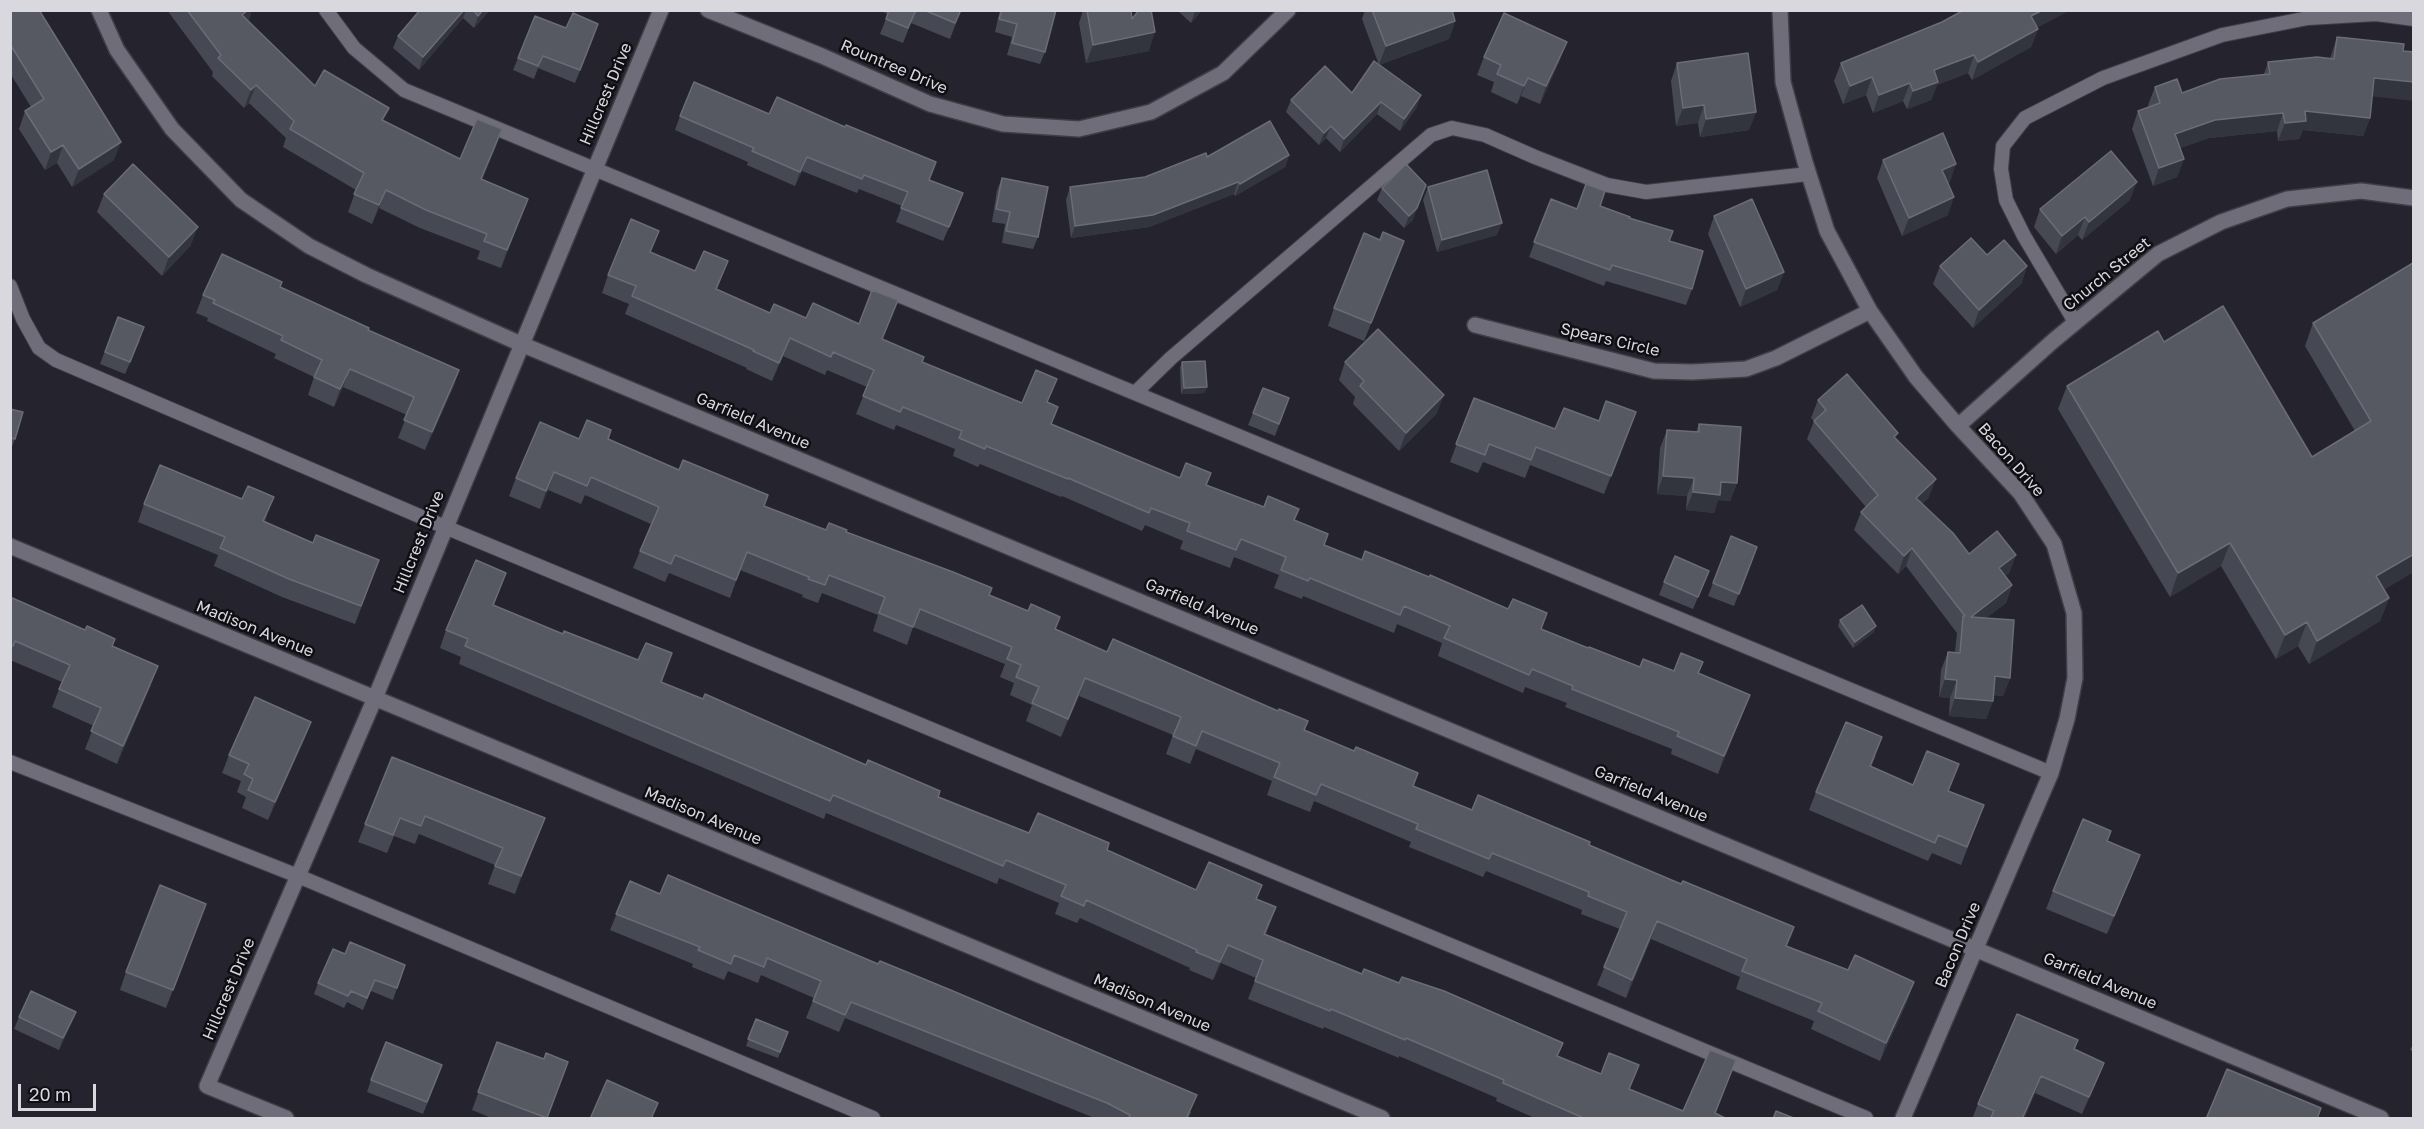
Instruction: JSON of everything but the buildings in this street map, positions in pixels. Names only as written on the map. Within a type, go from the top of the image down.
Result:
[{"type":"street","name":"Garfield Avenue","points":[[99,10],[117,50],[172,129],[241,200],[309,246],[425,303],[1976,948],[2381,1119]]},
{"type":"street","name":"Hillcrest Drive","points":[[286,1119],[207,1086],[375,698],[661,10]]},
{"type":"street","name":"Rountree Drive","points":[[708,10],[822,56],[930,104],[1003,124],[1079,129],[1151,112],[1223,73],[1288,10]]},
{"type":"street","name":"Bacon Drive","points":[[1780,10],[1783,82],[1827,231],[1870,311],[1916,376],[1958,426],[2021,494],[2054,544],[2074,613],[2075,678],[2067,719],[2051,773],[1903,1119]]},
{"type":"street","name":"Church Street","points":[[1958,426],[2075,322],[2158,254],[2221,222],[2287,200],[2361,191],[2414,198]]},
{"type":"street","name":"Spears Circle","points":[[1475,325],[1654,370],[1692,372],[1746,369],[1776,358],[1870,311]]},
{"type":"street","name":"Madison Avenue","points":[[10,546],[1382,1119]]},
{"type":"lane","points":[[326,10],[354,48],[404,90],[2051,773]]},
{"type":"lane","points":[[2075,322],[2024,236],[2006,200],[2001,170],[2003,146],[2025,118],[2103,78],[2222,35],[2308,18],[2376,14],[2414,19]]},
{"type":"lane","points":[[1135,393],[1171,358],[1431,135],[1452,128],[1485,135],[1607,184],[1646,192],[1809,174]]},
{"type":"lane","points":[[10,286],[23,319],[39,348],[56,360],[445,527],[1866,1119]]},
{"type":"lane","points":[[10,762],[297,876],[873,1119]]}]
